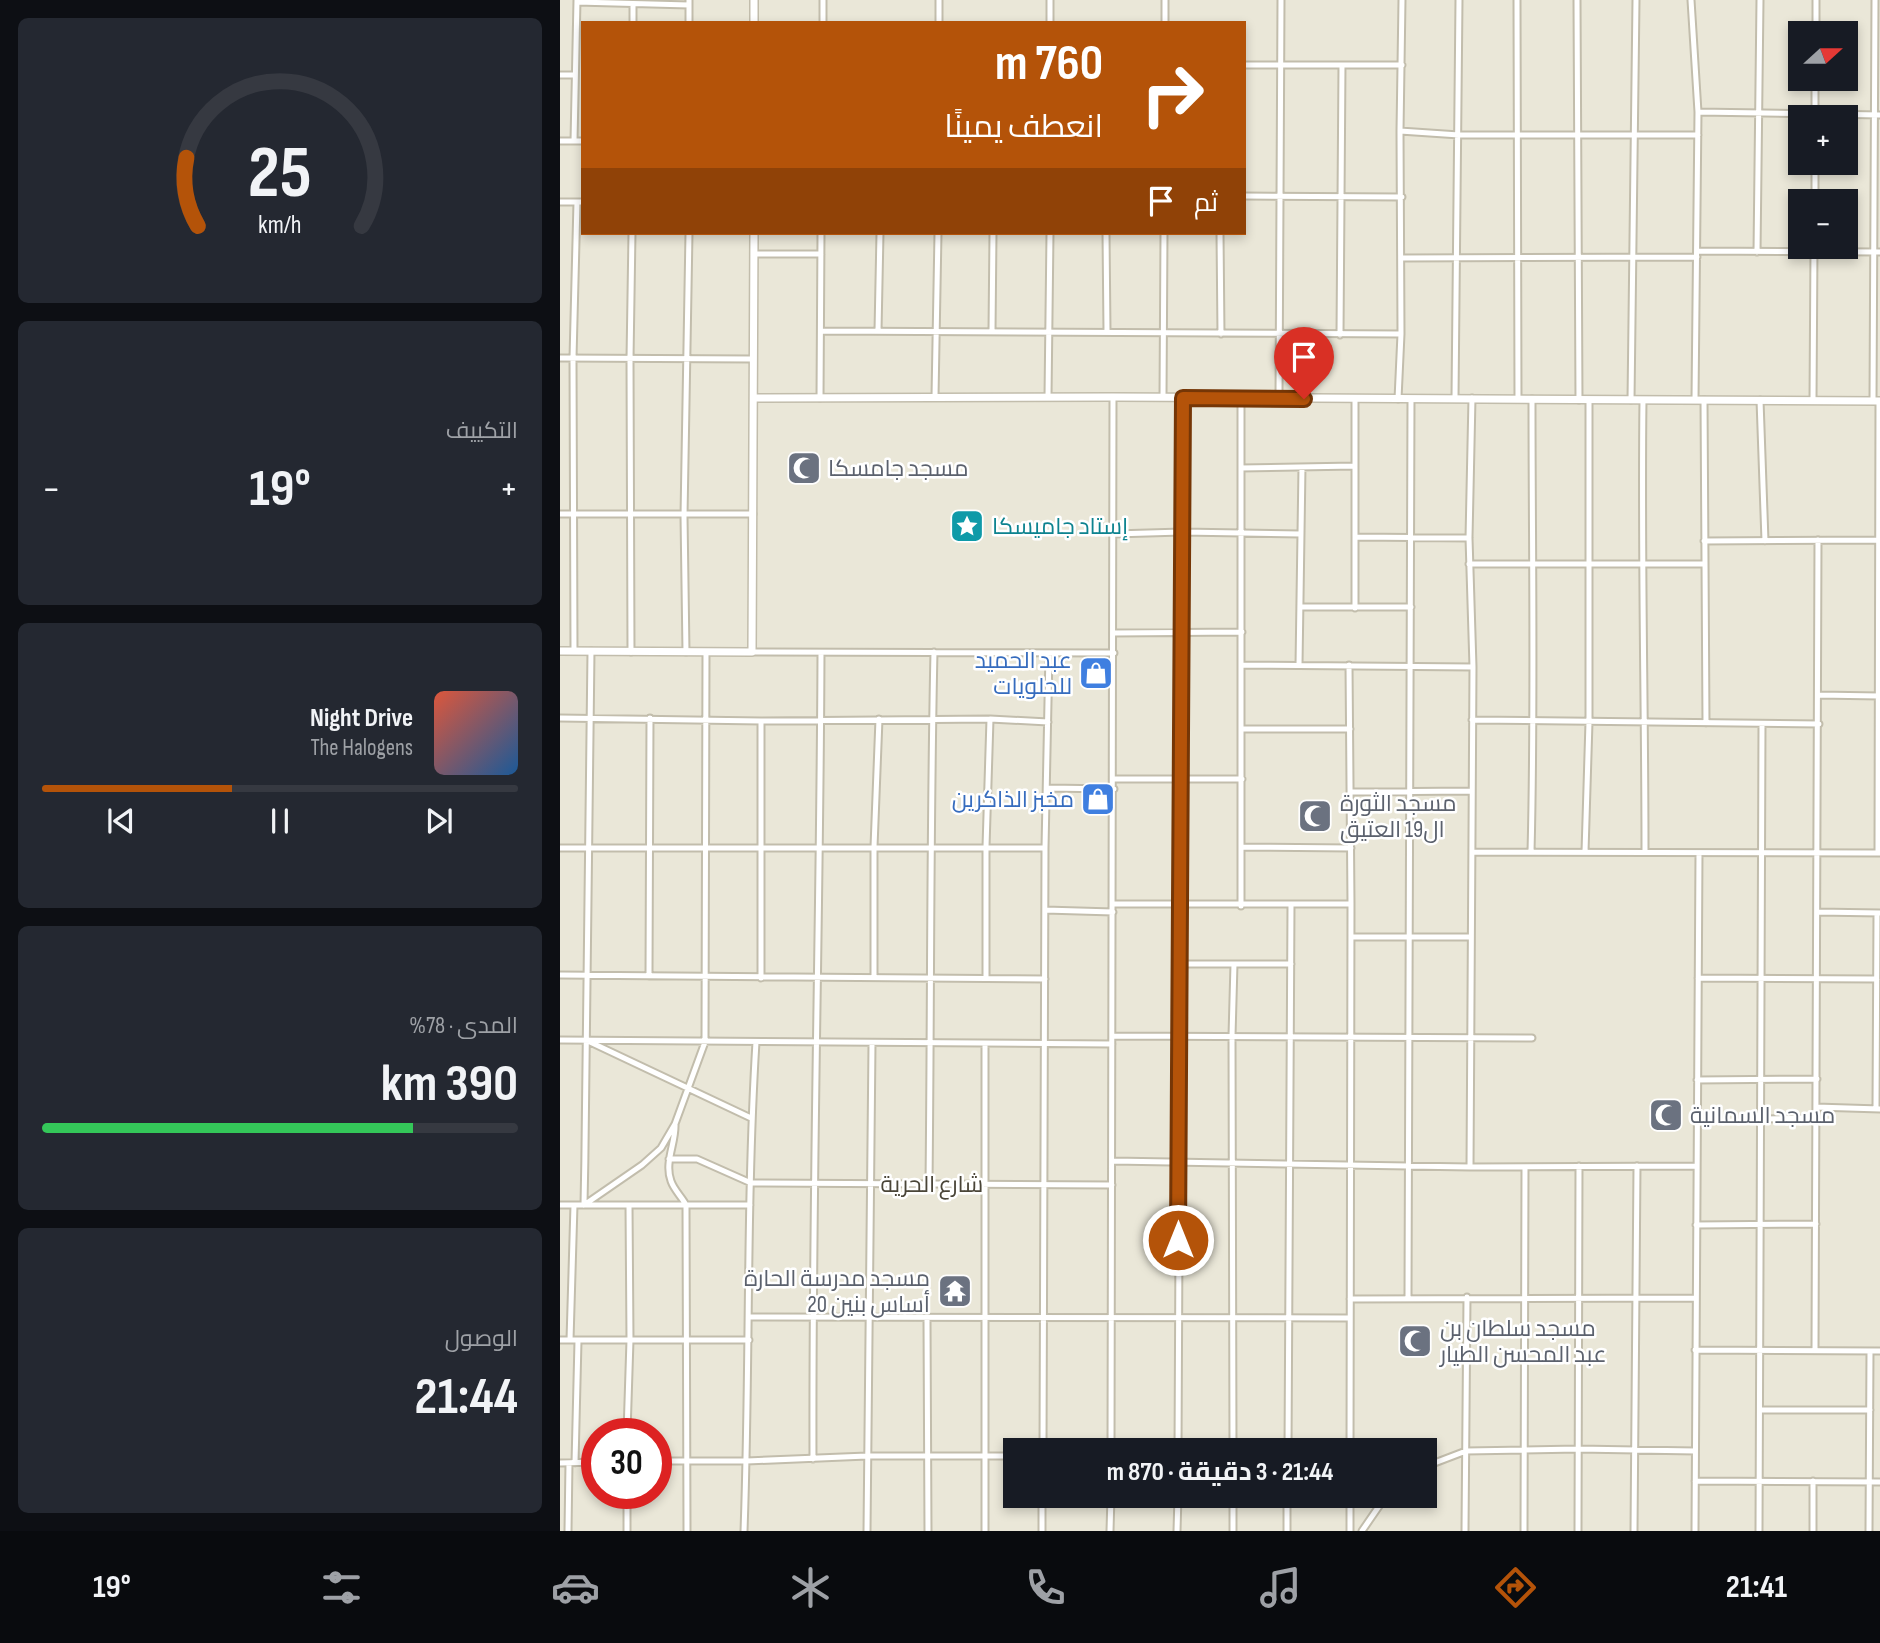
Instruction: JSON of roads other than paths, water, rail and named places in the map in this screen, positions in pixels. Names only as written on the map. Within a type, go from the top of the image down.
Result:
[{"type":"street","points":[[754,0],[754,21]]},
{"type":"street","points":[[823,0],[823,21]]},
{"type":"street","points":[[939,0],[939,21]]},
{"type":"street","points":[[1050,0],[1050,21]]},
{"type":"street","points":[[1165,0],[1165,21]]},
{"type":"street","points":[[1279,398],[1281,0]]},
{"type":"street","points":[[1398,399],[1402,258],[1402,0]]},
{"type":"street","points":[[1455,398],[1459,0]]},
{"type":"street","points":[[1517,0],[1518,399]]},
{"type":"street","points":[[1577,0],[1579,400]]},
{"type":"street","points":[[1631,400],[1636,0]]},
{"type":"street","points":[[1691,0],[1698,112],[1695,400]]},
{"type":"street","points":[[1757,252],[1759,0]]},
{"type":"street","points":[[1816,0],[1816,21]]},
{"type":"street","points":[[1472,852],[1879,853],[1878,115],[1875,0]]},
{"type":"street","points":[[574,141],[577,1],[689,3],[689,21]]},
{"type":"street","points":[[633,21],[634,4]]},
{"type":"street","points":[[1246,65],[1402,65]]},
{"type":"street","points":[[1340,334],[1342,65]]},
{"type":"street","points":[[560,75],[575,75]]},
{"type":"street","points":[[1698,112],[1788,114]]},
{"type":"street","points":[[1858,115],[1878,115]]},
{"type":"street","points":[[1400,131],[1518,136],[1698,135]]},
{"type":"street","points":[[560,141],[581,141]]},
{"type":"street","points":[[1246,196],[1402,197]]},
{"type":"street","points":[[560,202],[580,202],[573,358],[574,651]]},
{"type":"street","points":[[631,652],[632,235]]},
{"type":"street","points":[[686,652],[684,516],[688,235]]},
{"type":"street","points":[[752,652],[754,235]]},
{"type":"street","points":[[820,398],[821,235]]},
{"type":"street","points":[[878,331],[880,235]]},
{"type":"street","points":[[935,397],[938,235]]},
{"type":"street","points":[[992,332],[993,235]]},
{"type":"street","points":[[1048,397],[1050,235]]},
{"type":"street","points":[[1107,235],[1107,331]]},
{"type":"street","points":[[1163,397],[1164,235]]},
{"type":"street","points":[[1220,235],[1221,334]]},
{"type":"street","points":[[1402,258],[1633,258],[1788,250]]},
{"type":"street","points":[[1858,251],[1877,252]]},
{"type":"street","points":[[754,254],[821,254]]},
{"type":"street","points":[[1813,400],[1814,259]]},
{"type":"street","points":[[821,331],[1401,334]]},
{"type":"street","points":[[560,358],[754,359]]},
{"type":"street","points":[[1111,1438],[1113,397]]},
{"type":"street","points":[[754,398],[1877,401]]},
{"type":"street","points":[[1178,1438],[1183,398]]},
{"type":"street","points":[[1241,398],[1241,906]]},
{"type":"street","points":[[1470,1167],[1473,667],[1469,538],[1472,398]]},
{"type":"street","points":[[1408,1297],[1411,399]]},
{"type":"street","points":[[1531,852],[1534,721],[1532,399]]},
{"type":"street","points":[[1355,400],[1355,608]]},
{"type":"street","points":[[1585,852],[1589,722],[1589,400]]},
{"type":"street","points":[[1643,400],[1641,563],[1645,852]]},
{"type":"street","points":[[1704,400],[1706,723]]},
{"type":"street","points":[[1760,400],[1765,541]]},
{"type":"street","points":[[1241,468],[1355,466]]},
{"type":"street","points":[[1300,665],[1302,467]]},
{"type":"street","points":[[560,514],[753,514]]},
{"type":"street","points":[[1114,534],[1300,534]]},
{"type":"street","points":[[1355,537],[1469,538]]},
{"type":"street","points":[[1815,1350],[1818,540]]},
{"type":"street","points":[[1704,541],[1879,540]]},
{"type":"street","points":[[1469,564],[1705,564]]},
{"type":"street","points":[[1300,607],[1411,607]]},
{"type":"street","points":[[1114,633],[1242,632]]},
{"type":"street","points":[[560,651],[1114,653]]},
{"type":"street","points":[[584,1205],[591,651]]},
{"type":"street","points":[[584,1205],[616,1185],[660,1148],[675,1124],[705,1042],[706,652]]},
{"type":"street","points":[[929,1184],[932,977],[930,848],[934,652]]},
{"type":"street","points":[[813,1459],[813,1183],[821,653]]},
{"type":"street","points":[[1043,1438],[1045,848],[1049,653]]},
{"type":"street","points":[[1242,665],[1473,667]]},
{"type":"street","points":[[1349,665],[1350,1438]]},
{"type":"street","points":[[1819,695],[1879,695]]},
{"type":"street","points":[[560,718],[761,721],[990,719],[1048,722]]},
{"type":"street","points":[[649,976],[650,718]]},
{"type":"street","points":[[874,977],[874,847],[879,719]]},
{"type":"street","points":[[986,978],[990,719]]},
{"type":"street","points":[[1472,720],[1819,724]]},
{"type":"street","points":[[761,721],[761,978]]},
{"type":"street","points":[[1759,1531],[1762,723]]},
{"type":"street","points":[[1242,729],[1350,729]]},
{"type":"street","points":[[1114,779],[1242,779]]},
{"type":"street","points":[[1048,788],[1114,789]]},
{"type":"street","points":[[1350,792],[1472,791]]},
{"type":"street","points":[[1242,847],[1351,848]]},
{"type":"street","points":[[560,848],[1045,848]]},
{"type":"street","points":[[1695,1531],[1699,853]]},
{"type":"street","points":[[1113,904],[1351,904]]},
{"type":"street","points":[[1288,1438],[1292,905]]},
{"type":"street","points":[[1045,910],[1113,912]]},
{"type":"street","points":[[1816,1107],[1878,1109],[1879,913],[1818,912]]},
{"type":"street","points":[[1351,937],[1471,937]]},
{"type":"street","points":[[1179,964],[1291,964]]},
{"type":"street","points":[[1233,1438],[1234,964]]},
{"type":"street","points":[[560,975],[1045,979]]},
{"type":"street","points":[[1698,978],[1877,979]]},
{"type":"street","points":[[1113,1035],[1532,1038]]},
{"type":"street","points":[[560,1040],[1112,1044]]},
{"type":"street","points":[[587,1041],[751,1118]]},
{"type":"street","points":[[744,1531],[750,1317],[751,1118],[756,1042]]},
{"type":"street","points":[[867,1531],[872,1044]]},
{"type":"street","points":[[985,1044],[985,1531]]},
{"type":"street","points":[[1698,1080],[1817,1079]]},
{"type":"street","points":[[1760,1119],[1816,1118]]},
{"type":"street","points":[[675,1124],[669,1159],[670,1180],[686,1205],[687,1531]]},
{"type":"street","points":[[669,1159],[697,1159],[751,1183]]},
{"type":"street","points":[[1113,1161],[1470,1167],[1697,1166]]},
{"type":"street","points":[[1578,1531],[1579,1166]]},
{"type":"street","points":[[1634,1531],[1637,1166]]},
{"type":"street","points":[[1524,1531],[1525,1167]]},
{"type":"street","name":"شارع الحرية","points":[[751,1183],[1112,1185]]},
{"type":"street","points":[[560,1205],[750,1205]]},
{"type":"street","points":[[570,1340],[574,1205]]},
{"type":"street","points":[[627,1418],[629,1205]]},
{"type":"street","points":[[1696,1225],[1816,1224]]},
{"type":"street","points":[[1465,1531],[1467,1297]]},
{"type":"street","points":[[1350,1298],[1696,1298]]},
{"type":"street","points":[[750,1317],[1178,1317],[1288,1320],[1350,1318]]},
{"type":"street","points":[[927,1319],[928,1531]]},
{"type":"street","points":[[560,1340],[749,1340]]},
{"type":"street","points":[[568,1531],[578,1340]]},
{"type":"street","points":[[1695,1350],[1880,1350]]},
{"type":"street","points":[[1869,1531],[1870,1350]]},
{"type":"street","points":[[1760,1410],[1870,1410]]},
{"type":"street","points":[[1437,1462],[1466,1451],[1695,1451]]},
{"type":"street","points":[[672,1461],[1003,1456]]},
{"type":"street","points":[[560,1462],[581,1462]]},
{"type":"street","points":[[1695,1480],[1880,1482]]},
{"type":"street","points":[[1813,1481],[1813,1531]]},
{"type":"street","points":[[1042,1508],[1042,1531]]},
{"type":"street","points":[[1110,1531],[1111,1508]]},
{"type":"street","points":[[1177,1531],[1178,1508]]},
{"type":"street","points":[[1233,1508],[1233,1531]]},
{"type":"street","points":[[1287,1508],[1287,1531]]},
{"type":"street","points":[[1350,1508],[1350,1531]]},
{"type":"street","points":[[1362,1531],[1378,1508]]},
{"type":"street","points":[[626,1509],[626,1531]]},
{"type":"place","name":"مسجد جامسكا","points":[[804,468]]},
{"type":"place","name":"إستاد جاميسكا","points":[[967,526]]},
{"type":"place","name":"عبد الحميد للحلويات","points":[[1096,673]]},
{"type":"place","name":"مخبز الذاكرين","points":[[1098,799]]},
{"type":"place","name":"مسجد الثورة ال19 العتيق","points":[[1315,816]]},
{"type":"place","name":"مسجد السمانية","points":[[1666,1115]]},
{"type":"place","name":"مسجد مدرسة الحارة 20 أساس بنين","points":[[955,1291]]},
{"type":"place","name":"مسجد سلطان بن عبد المحسن الطيار","points":[[1415,1341]]}]
